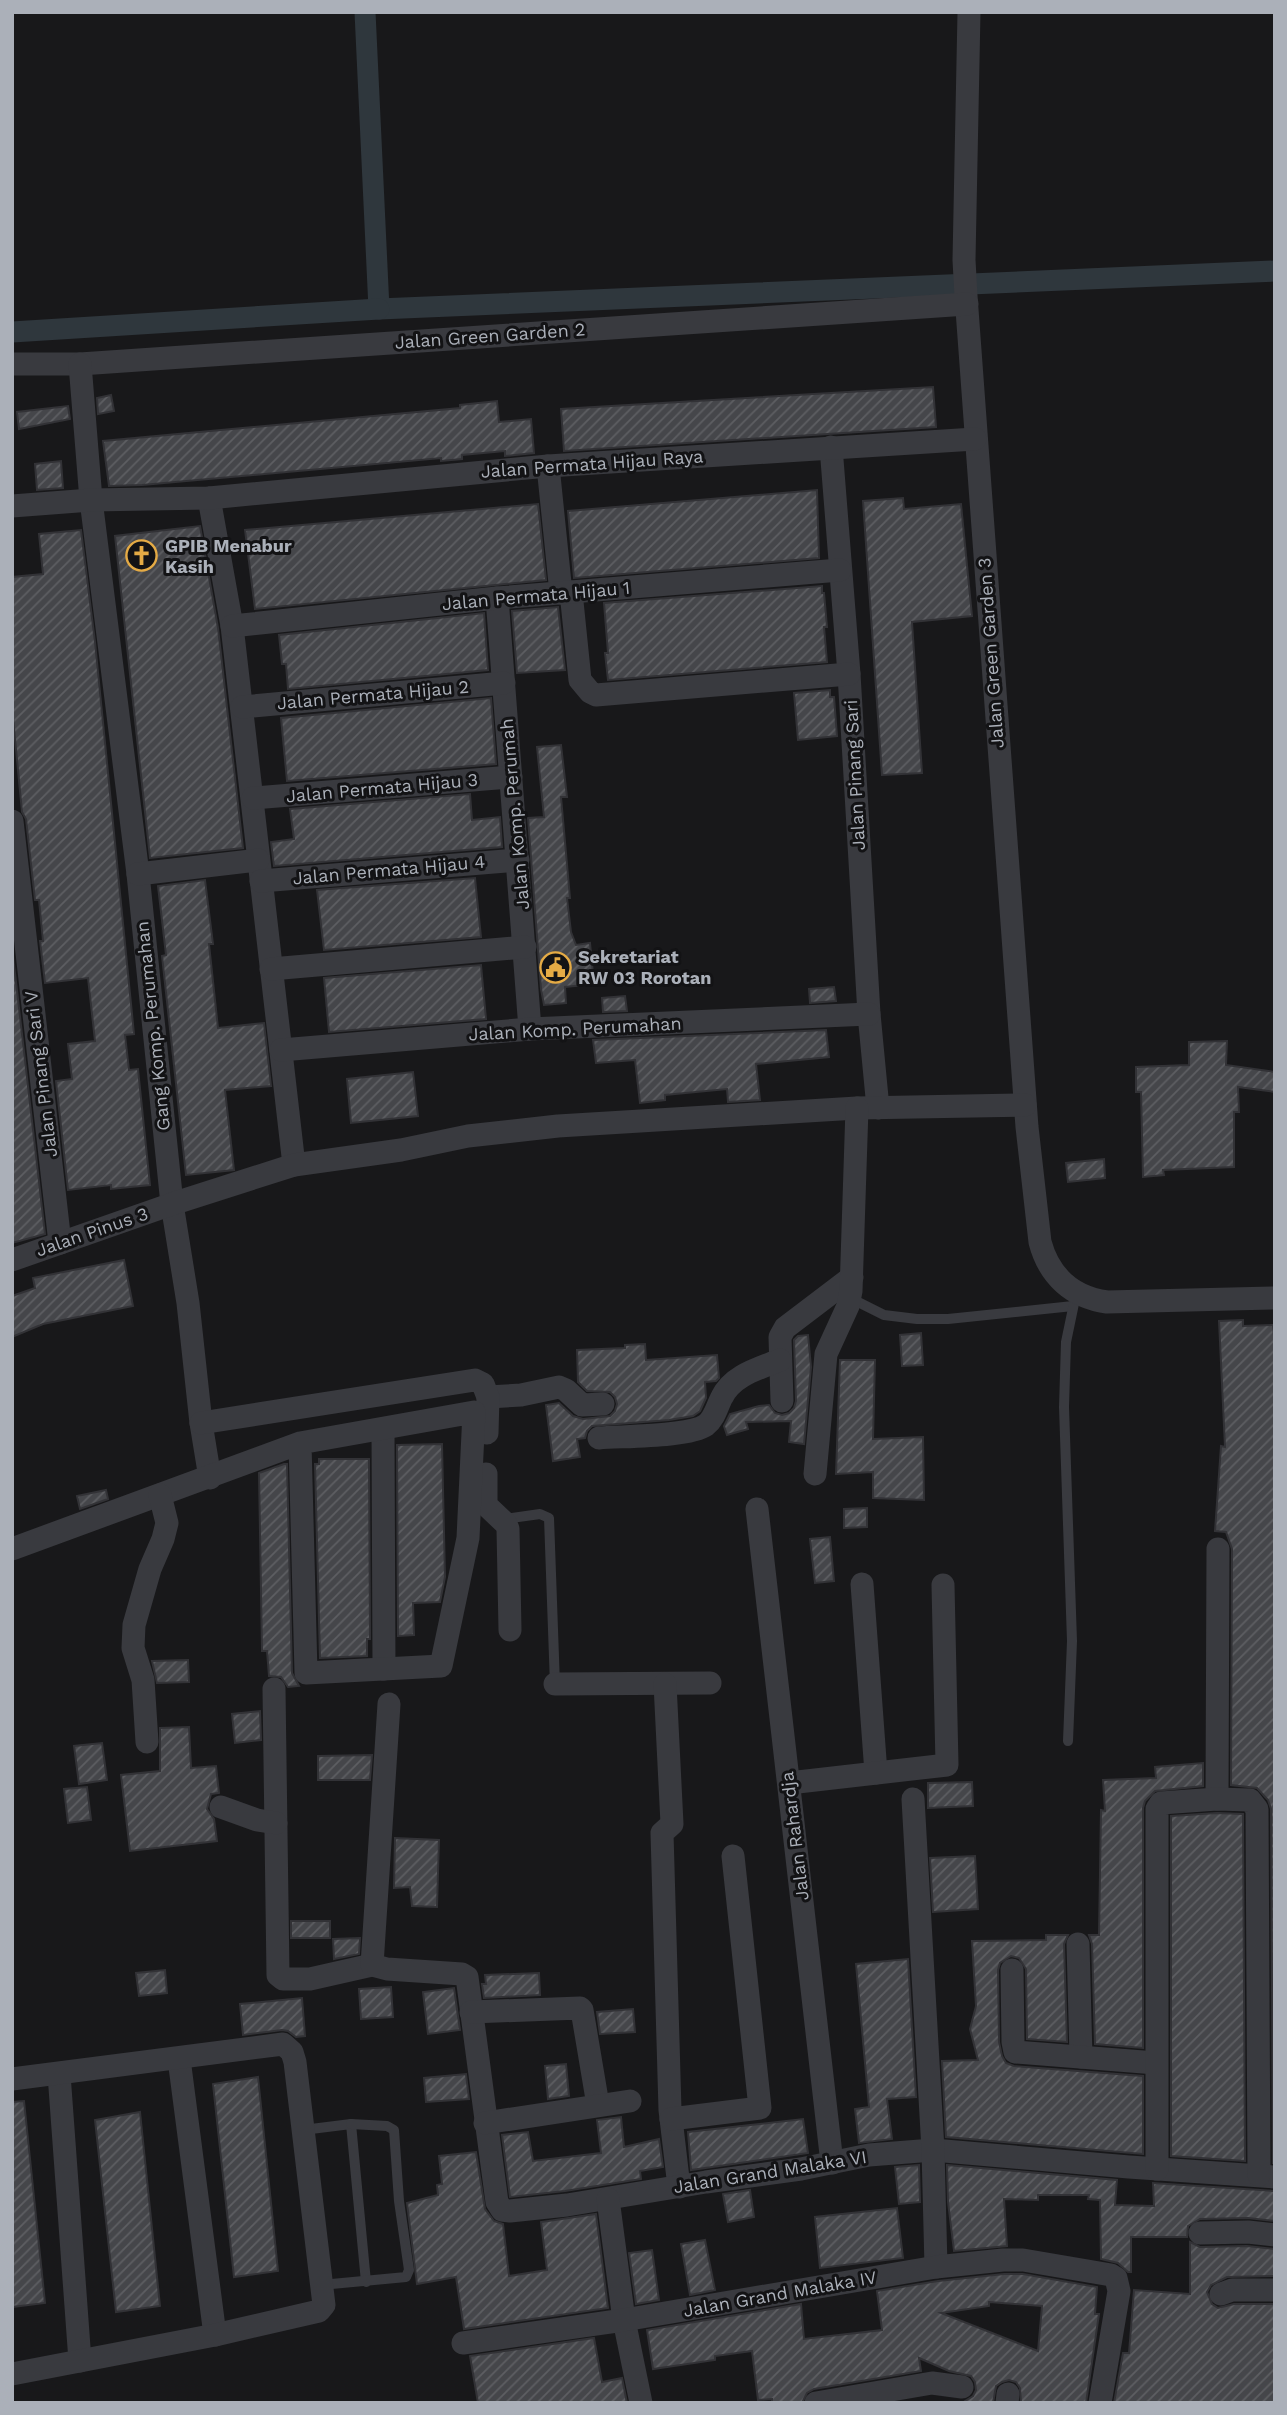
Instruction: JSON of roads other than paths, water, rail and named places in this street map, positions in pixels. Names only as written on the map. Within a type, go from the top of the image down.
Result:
[{"type":"street","name":"Jalan Green Garden 3","points":[[969,12],[964,260],[966,300],[1025,1105],[1040,1242],[1048,1264],[1071,1295]]},
{"type":"street","name":"Jalan Green Garden 2","points":[[12,364],[80,363],[966,300]]},
{"type":"street","name":"Gang Komp. Perumahan","points":[[80,363],[91,500],[138,874],[172,1204],[188,1303],[210,1478]]},
{"type":"street","name":"Jalan Permata Hijau Raya","points":[[209,498],[548,466],[975,439]]},
{"type":"street","name":"Jalan Pinang Sari","points":[[831,447],[849,674],[869,1014],[871,1106],[851,1288]]},
{"type":"street","points":[[548,466],[580,680],[590,692],[596,695],[849,674]]},
{"type":"street","points":[[12,506],[91,500],[209,498],[232,626],[294,1164]]},
{"type":"street","name":"Jalan Permata Hijau 1","points":[[232,626],[497,598],[840,570]]},
{"type":"street","name":"Jalan Komp. Perumah","points":[[497,598],[526,947],[530,1029]]},
{"type":"street","name":"Jalan Permata Hijau 2","points":[[242,707],[504,683]]},
{"type":"street","name":"Jalan Permata Hijau 3","points":[[253,798],[511,777]]},
{"type":"street","name":"Jalan Pinang Sari V","points":[[13,836],[18,925],[61,1243]]},
{"type":"street","name":"Jalan Permata Hijau 4","points":[[138,874],[518,860]]},
{"type":"street","points":[[271,969],[526,947]]},
{"type":"street","name":"Jalan Komp. Perumahan","points":[[281,1050],[530,1029],[869,1014]]},
{"type":"street","name":"Jalan Pinus 3","points":[[12,1260],[294,1164],[401,1150],[468,1136],[558,1126],[871,1106],[1025,1105]]},
{"type":"street","points":[[782,1401],[779,1360],[780,1337],[785,1328],[851,1288]]},
{"type":"street","points":[[815,1474],[826,1354],[851,1288]]},
{"type":"street","points":[[1071,1295],[1107,1302],[1275,1298]]},
{"type":"street","points":[[599,1438],[700,1429],[710,1422],[722,1396],[734,1381],[779,1360]]},
{"type":"street","points":[[201,1423],[475,1380],[483,1384],[488,1397],[486,1505],[508,1529],[510,1630]]},
{"type":"street","points":[[488,1397],[521,1395],[559,1387],[582,1405],[603,1404]]},
{"type":"street","points":[[12,1549],[300,1443],[472,1412],[475,1413],[468,1538],[443,1665],[306,1673],[300,1443]]},
{"type":"street","points":[[383,1430],[384,1670]]},
{"type":"street","points":[[147,1742],[144,1680],[133,1648],[134,1625],[167,1523],[160,1495]]},
{"type":"street","name":"Jalan Rahardja","points":[[757,1509],[832,2163]]},
{"type":"street","points":[[1217,1799],[1218,1549]]},
{"type":"street","points":[[862,1584],[876,1773]]},
{"type":"street","points":[[789,1783],[947,1765],[943,1585]]},
{"type":"street","points":[[555,1690],[710,1683]]},
{"type":"street","points":[[665,1684],[672,1824],[662,1833],[671,2119],[679,2186]]},
{"type":"street","points":[[274,1689],[278,1975],[283,1979],[310,1979],[372,1965],[387,1969],[465,1975],[485,2123],[630,2101]]},
{"type":"street","points":[[372,1965],[389,1704]]},
{"type":"street","points":[[914,1798],[933,2150],[936,2267]]},
{"type":"street","points":[[1157,2169],[1157,1809],[1161,1803],[1217,1799],[1250,1800],[1257,1809],[1267,2176]]},
{"type":"street","points":[[221,1807],[257,1820],[276,1823]]},
{"type":"street","points":[[671,2119],[760,2108],[733,1856]]},
{"type":"street","points":[[1078,1944],[1081,2057]]},
{"type":"street","points":[[1012,1969],[1015,2052],[1156,2063]]},
{"type":"street","points":[[471,2012],[580,2008],[598,2105]]},
{"type":"street","points":[[12,2079],[283,2044],[292,2052],[295,2062],[324,2305],[319,2311],[12,2374]]},
{"type":"street","points":[[180,2059],[215,2334]]},
{"type":"street","points":[[59,2074],[80,2361]]},
{"type":"street","name":"Jalan Grand Malaka VI","points":[[485,2123],[497,2202],[499,2208],[510,2211],[608,2199],[869,2155],[933,2150],[1267,2176]]},
{"type":"street","points":[[608,2199],[624,2320],[641,2403]]},
{"type":"street","points":[[1200,2233],[1248,2232],[1275,2235]]},
{"type":"street","name":"Jalan Grand Malaka IV","points":[[463,2343],[624,2320],[936,2267],[1023,2260],[1116,2278],[1119,2291],[1100,2403]]},
{"type":"street","points":[[1222,2294],[1233,2290],[1275,2290]]},
{"type":"street","points":[[816,2403],[932,2383],[962,2386]]},
{"type":"lane","points":[[851,1288],[884,1315],[917,1320],[948,1319],[1071,1295],[1066,1342],[1065,1407],[1072,1641],[1068,1741]]},
{"type":"lane","points":[[501,1520],[540,1514],[549,1518],[555,1690]]},
{"type":"lane","points":[[351,2124],[366,2282]]},
{"type":"lane","points":[[303,2130],[351,2124],[387,2126],[394,2130],[399,2200],[409,2270],[406,2277],[321,2285]]},
{"type":"waterway","points":[[365,12],[379,309],[1275,271]]},
{"type":"waterway","points":[[12,332],[379,309]]},
{"type":"place","name":"GPIB Menabur Kasih","points":[[142,556]]},
{"type":"place","name":"Sekretariat RW 03 Rorotan","points":[[555,967]]}]
